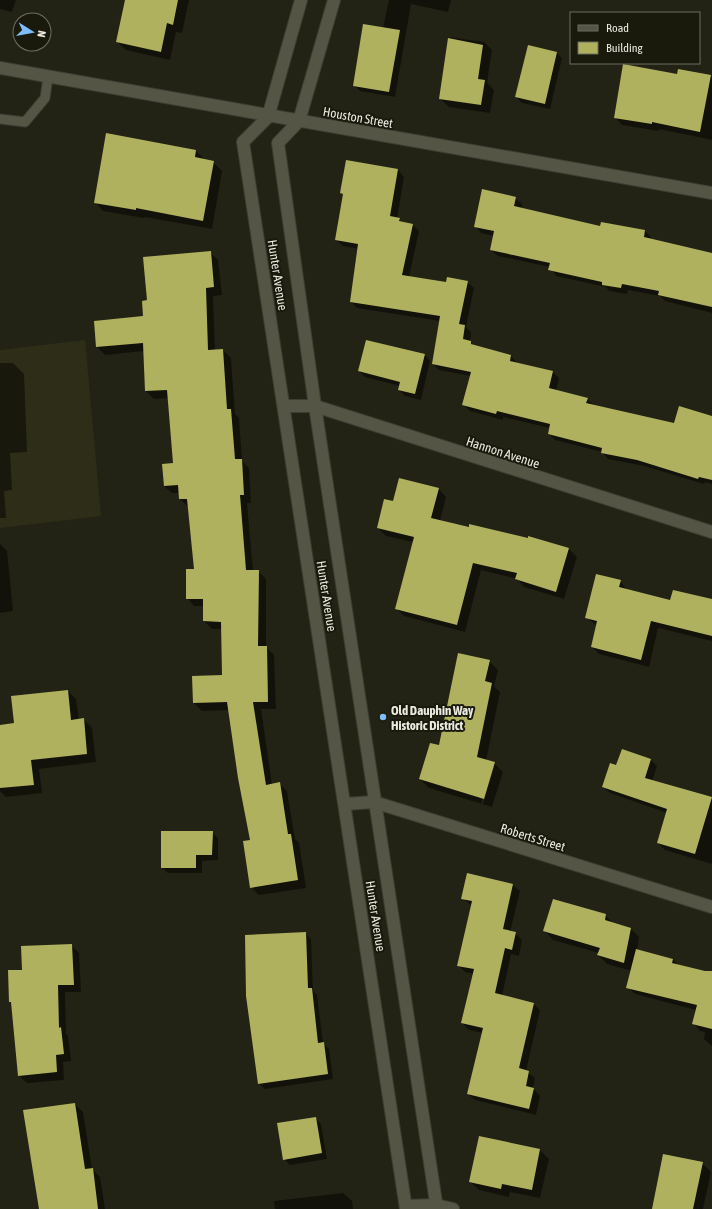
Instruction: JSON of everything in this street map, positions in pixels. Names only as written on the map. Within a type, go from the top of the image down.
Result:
[{"type":"street","name":"Hunter Avenue","points":[[301,0],[268,116],[243,142],[406,1208]]},
{"type":"street","name":"Hunter Avenue","points":[[334,0],[299,121],[278,143],[315,406],[374,802],[437,1207]]},
{"type":"street","name":"Houston Street","points":[[0,68],[712,193]]},
{"type":"street","name":"Hannon Avenue","points":[[284,406],[315,406],[712,532]]},
{"type":"street","name":"Roberts Street","points":[[345,804],[374,802],[712,907]]},
{"type":"street","points":[[406,1208],[437,1207],[453,1209]]},
{"type":"lane","points":[[0,119],[25,122],[45,98],[48,77]]},
{"type":"shaded area","points":[[85,340],[101,516],[0,528],[0,350]]},
{"type":"building","points":[[125,0],[178,0],[173,25],[167,23],[161,52],[116,42]]},
{"type":"building","points":[[363,24],[400,30],[389,92],[353,86]]},
{"type":"building","points":[[448,38],[483,45],[478,79],[485,80],[481,105],[439,99]]},
{"type":"building","points":[[528,45],[557,52],[545,104],[515,97]]},
{"type":"building","points":[[623,64],[677,74],[678,69],[711,75],[700,132],[652,122],[652,124],[614,118]]},
{"type":"building","points":[[106,133],[196,150],[195,157],[214,161],[203,221],[136,208],[136,210],[94,203]]},
{"type":"building","points":[[346,160],[398,169],[390,216],[400,218],[399,221],[413,224],[402,275],[446,282],[447,277],[468,281],[459,324],[465,325],[463,339],[471,341],[471,344],[511,355],[510,361],[553,371],[549,388],[588,398],[586,403],[674,423],[679,406],[712,416],[712,480],[699,477],[698,479],[637,460],[601,453],[602,448],[548,434],[550,424],[497,411],[496,414],[462,405],[471,372],[432,364],[440,316],[350,302],[358,244],[335,240],[343,194],[340,193]]},
{"type":"building","points":[[482,189],[516,197],[514,206],[600,226],[601,222],[645,230],[644,237],[712,253],[712,307],[658,295],[659,291],[622,284],[621,288],[602,285],[602,282],[548,270],[550,263],[490,250],[494,231],[474,227]]},
{"type":"building","points":[[211,251],[214,287],[206,288],[208,350],[223,349],[227,409],[231,409],[235,459],[242,459],[244,495],[240,495],[246,570],[259,570],[258,646],[267,646],[268,702],[253,702],[266,785],[280,782],[288,834],[291,834],[298,880],[250,888],[243,841],[250,840],[238,778],[227,702],[193,703],[192,676],[222,675],[221,622],[203,621],[203,599],[186,599],[186,569],[194,569],[187,499],[179,499],[178,485],[164,486],[162,464],[173,463],[167,390],[145,391],[143,343],[96,347],[94,321],[143,316],[142,301],[147,300],[143,257]]},
{"type":"building","points":[[366,340],[425,354],[415,394],[398,390],[400,382],[358,371]]},
{"type":"building","points":[[399,478],[439,488],[431,518],[469,527],[469,524],[528,538],[528,536],[569,548],[556,592],[515,579],[517,573],[473,563],[457,625],[395,609],[414,537],[377,528],[384,499],[393,501]]},
{"type":"building","points":[[596,574],[621,580],[619,587],[670,600],[673,590],[712,599],[712,636],[651,621],[641,660],[591,647],[597,621],[585,618]]},
{"type":"building","points":[[458,653],[490,660],[485,681],[492,683],[477,757],[495,762],[484,799],[419,779],[430,743],[439,745]]},
{"type":"building","points":[[68,690],[71,720],[84,718],[87,754],[31,760],[34,785],[0,788],[0,725],[14,723],[11,696]]},
{"type":"building","points":[[622,749],[651,759],[645,778],[712,797],[695,854],[657,843],[667,809],[602,787],[610,763],[616,765]]},
{"type":"building","points":[[161,831],[213,831],[212,855],[196,855],[196,868],[161,868]]},
{"type":"building","points":[[467,873],[513,884],[503,929],[516,932],[512,950],[505,948],[495,993],[534,1003],[519,1068],[529,1071],[526,1086],[534,1088],[529,1109],[467,1094],[483,1028],[461,1023],[474,969],[457,966],[472,901],[461,899]]},
{"type":"building","points":[[553,899],[606,914],[605,920],[631,928],[624,963],[597,955],[600,948],[543,931]]},
{"type":"building","points":[[306,932],[308,988],[312,988],[318,1043],[324,1042],[328,1074],[258,1084],[246,996],[245,935]]},
{"type":"building","points":[[72,944],[74,985],[58,985],[59,1028],[61,1027],[64,1054],[56,1055],[57,1072],[18,1076],[11,1002],[9,1002],[8,970],[22,970],[21,946]]},
{"type":"building","points":[[636,949],[673,959],[672,963],[705,971],[712,971],[712,1029],[692,1024],[697,1005],[626,988]]},
{"type":"building","points":[[75,1103],[85,1169],[93,1168],[98,1209],[39,1209],[23,1110]]},
{"type":"building","points":[[316,1117],[322,1153],[283,1160],[277,1123]]},
{"type":"building","points":[[479,1136],[540,1149],[532,1190],[502,1184],[501,1189],[469,1182]]},
{"type":"building","points":[[663,1154],[703,1162],[693,1209],[652,1209]]},
{"type":"place","name":"Old Dauphin Way Historic District","points":[[383,717]]}]
